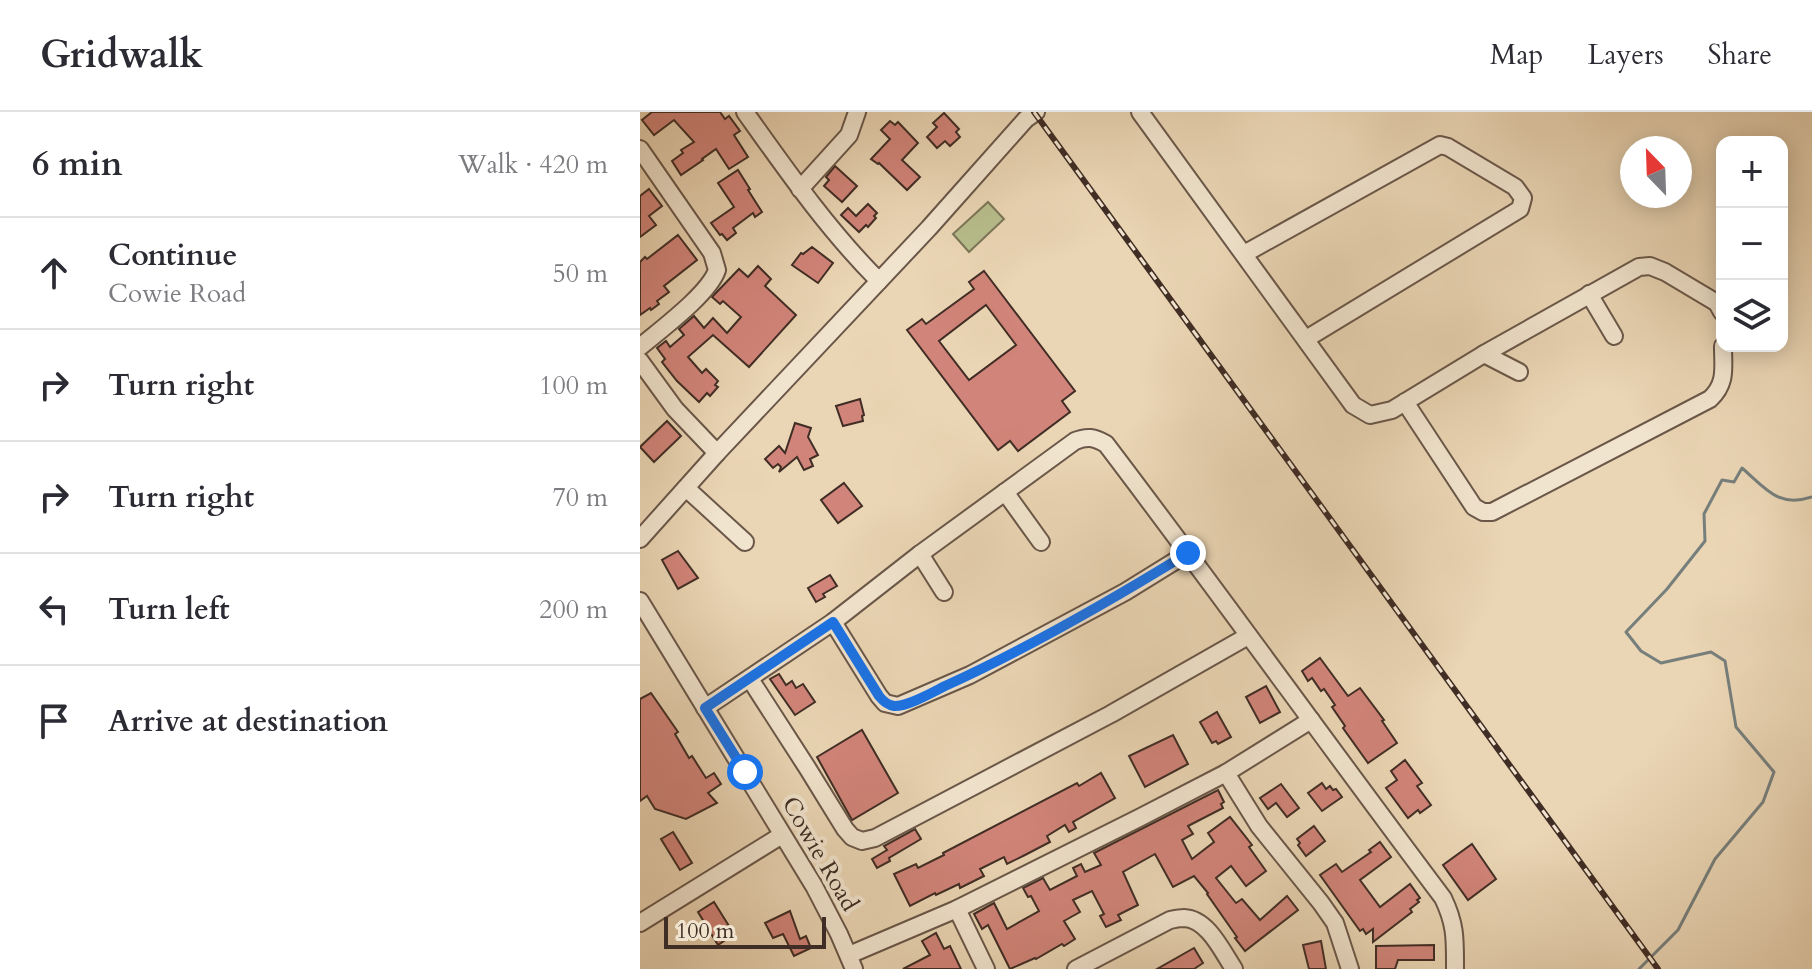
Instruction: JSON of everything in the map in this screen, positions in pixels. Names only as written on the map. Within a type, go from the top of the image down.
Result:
[{"type":"street","points":[[745,112],[800,189],[879,281]]},
{"type":"street","points":[[800,189],[849,135],[857,112]]},
{"type":"street","points":[[640,539],[1026,119],[1036,112]]},
{"type":"street","points":[[1140,112],[1353,405],[1370,415],[1392,410],[1639,267],[1650,266],[1665,272],[1716,302]]},
{"type":"street","points":[[1244,254],[1440,145],[1515,187],[1523,198],[1520,209],[1306,339]]},
{"type":"street","points":[[640,149],[712,253],[717,270],[709,284],[640,347]]},
{"type":"street","points":[[1589,294],[1614,336]]},
{"type":"street","points":[[1405,402],[1474,507],[1483,512],[1492,512],[1710,399],[1723,383],[1723,352]]},
{"type":"street","points":[[1484,354],[1519,372]]},
{"type":"street","points":[[640,361],[675,409],[717,453]]},
{"type":"street","points":[[705,708],[833,622],[1075,441],[1085,437],[1095,438],[1106,444],[1443,898],[1455,930],[1455,969]]},
{"type":"street","points":[[686,488],[745,542]]},
{"type":"street","points":[[1005,492],[1041,542]]},
{"type":"street","points":[[833,622],[879,696],[885,703],[898,706],[970,675],[1125,592],[1188,553]]},
{"type":"street","points":[[920,554],[944,592]]},
{"type":"street","name":"Cowie Road","points":[[640,601],[814,886],[851,962]]},
{"type":"street","points":[[750,679],[839,821],[852,837],[862,841],[875,838],[1111,714],[1248,636]]},
{"type":"street","points":[[851,962],[1226,773],[1311,720]]},
{"type":"street","points":[[1226,773],[1259,826],[1335,923],[1350,969]]},
{"type":"street","points":[[640,923],[782,835]]},
{"type":"street","points":[[957,909],[986,969]]},
{"type":"street","points":[[1076,969],[1095,965],[1170,920],[1184,918],[1201,923],[1234,969]]},
{"type":"green space","points":[[988,202],[1004,219],[969,252],[953,234]]},
{"type":"building","points":[[652,112],[720,112],[725,119],[729,116],[740,131],[734,135],[748,157],[729,169],[716,149],[681,175],[672,161],[683,153],[681,150],[694,142],[674,120],[654,135],[642,120]]},
{"type":"building","points":[[944,113],[959,129],[956,132],[960,137],[950,146],[945,141],[937,148],[927,137],[937,127],[933,123]]},
{"type":"building","points":[[890,121],[895,125],[898,122],[918,143],[902,160],[920,177],[907,190],[871,159],[890,139],[881,130]]},
{"type":"building","points":[[835,166],[857,186],[842,202],[824,186],[829,180],[826,177]]},
{"type":"building","points":[[738,170],[762,212],[755,217],[753,213],[733,228],[736,233],[727,240],[711,223],[734,207],[718,183]]},
{"type":"building","points":[[649,189],[662,206],[649,216],[656,225],[640,237],[640,196]]},
{"type":"building","points":[[868,204],[877,213],[876,218],[859,232],[841,215],[848,208],[856,216]]},
{"type":"building","points":[[678,235],[697,260],[664,286],[669,292],[657,301],[659,304],[640,315],[640,262]]},
{"type":"building","points":[[812,247],[833,263],[818,283],[792,265],[801,253]]},
{"type":"building","points":[[758,266],[771,279],[765,286],[796,315],[749,367],[713,335],[688,357],[702,373],[706,369],[718,381],[715,385],[718,387],[710,396],[707,393],[699,402],[662,362],[665,359],[657,348],[666,341],[670,347],[684,335],[679,329],[694,316],[704,328],[713,318],[727,333],[741,317],[723,301],[720,304],[712,297],[739,269],[748,277]]},
{"type":"building","points":[[984,271],[1075,391],[1062,401],[1070,412],[1018,451],[1010,441],[998,450],[907,330],[922,319],[926,324],[974,289],[969,282]],"holes":[[[986,305],[1016,345],[969,380],[939,341]]]},
{"type":"building","points":[[860,399],[863,421],[843,426],[836,406]]},
{"type":"building","points":[[667,421],[681,436],[654,462],[640,447]]},
{"type":"building","points":[[795,423],[811,428],[808,437],[818,455],[810,459],[813,466],[804,470],[797,457],[779,472],[781,467],[778,464],[773,468],[765,459],[779,446],[785,453]]},
{"type":"building","points":[[844,483],[862,506],[838,523],[821,500]]},
{"type":"building","points":[[678,551],[698,578],[678,589],[662,560]]},
{"type":"building","points":[[830,575],[837,586],[816,602],[808,588]]},
{"type":"building","points":[[1320,658],[1348,696],[1360,688],[1397,743],[1368,763],[1343,728],[1345,726],[1332,707],[1335,705],[1324,689],[1321,691],[1312,678],[1308,681],[1302,671]]},
{"type":"building","points":[[779,674],[786,685],[792,681],[796,688],[803,684],[815,702],[795,715],[770,679]]},
{"type":"building","points":[[1266,686],[1280,712],[1260,723],[1246,697]]},
{"type":"building","points":[[651,693],[678,732],[675,734],[689,758],[692,756],[706,778],[714,773],[721,784],[708,793],[717,803],[686,819],[655,809],[647,796],[640,801],[640,699]]},
{"type":"building","points":[[1217,712],[1231,737],[1218,744],[1216,741],[1212,743],[1200,722]]},
{"type":"building","points":[[862,730],[898,793],[852,820],[817,757]]},
{"type":"building","points":[[1173,735],[1188,764],[1145,787],[1129,756]]},
{"type":"building","points":[[1405,760],[1422,783],[1417,786],[1431,805],[1408,818],[1386,788],[1397,780],[1391,771]]},
{"type":"building","points":[[1101,773],[1115,798],[1073,822],[1076,828],[1069,832],[1065,825],[1047,836],[1050,842],[1007,864],[1004,857],[980,869],[984,876],[960,888],[959,884],[935,893],[910,906],[894,874],[916,864],[918,868]]},
{"type":"building","points":[[1322,783],[1326,789],[1330,786],[1336,789],[1342,797],[1322,811],[1308,793]]},
{"type":"building","points":[[1281,784],[1299,808],[1287,817],[1276,803],[1268,809],[1260,798]]},
{"type":"building","points":[[1218,790],[1224,802],[1221,804],[1223,808],[1188,826],[1193,834],[1182,840],[1192,859],[1214,842],[1208,833],[1230,817],[1252,845],[1249,847],[1266,871],[1246,886],[1231,866],[1216,878],[1236,903],[1242,899],[1260,920],[1287,896],[1298,910],[1245,951],[1194,876],[1173,887],[1155,854],[1123,872],[1138,905],[1118,915],[1121,920],[1106,927],[1100,916],[1104,914],[1092,891],[1073,900],[1080,912],[1064,921],[1075,939],[1010,969],[988,925],[982,929],[974,914],[994,903],[1007,929],[1039,911],[1023,888],[1043,878],[1050,890],[1077,876],[1073,868],[1081,864],[1085,872],[1101,865],[1094,853]]},
{"type":"building","points":[[1314,826],[1325,841],[1306,856],[1297,839]]},
{"type":"building","points":[[915,829],[921,839],[877,868],[872,859],[887,850],[884,846]]},
{"type":"building","points":[[673,832],[692,863],[680,870],[661,839]]},
{"type":"building","points":[[1380,842],[1391,857],[1360,880],[1380,907],[1410,884],[1420,898],[1410,909],[1412,912],[1373,942],[1373,929],[1366,934],[1363,929],[1360,931],[1320,875],[1336,864],[1342,872]]},
{"type":"building","points":[[1472,844],[1496,879],[1468,900],[1443,865]]},
{"type":"building","points":[[714,902],[734,934],[718,945],[698,912]]},
{"type":"building","points":[[790,911],[800,939],[806,936],[811,948],[794,956],[783,934],[773,938],[765,923]]},
{"type":"building","points":[[936,933],[944,949],[950,946],[961,969],[903,969],[930,955],[922,941]]},
{"type":"building","points":[[1321,941],[1326,969],[1309,969],[1303,945]]},
{"type":"building","points":[[1434,945],[1434,960],[1398,960],[1395,969],[1376,969],[1376,946]]},
{"type":"building","points":[[1194,948],[1203,963],[1194,969],[1157,969]]},
{"type":"waterway","points":[[1639,969],[1678,930],[1715,859],[1763,802],[1774,772],[1736,727],[1725,661],[1711,652],[1661,663],[1641,651],[1626,632],[1667,589],[1705,541],[1704,514],[1722,480],[1734,482],[1742,468],[1781,498],[1800,500],[1812,497]]},
{"type":"railway","points":[[1034,112],[1658,969]]},
{"type":"route","points":[[745,772],[705,708],[833,622],[879,696],[885,703],[898,706],[970,675],[1125,592],[1188,553]]}]
